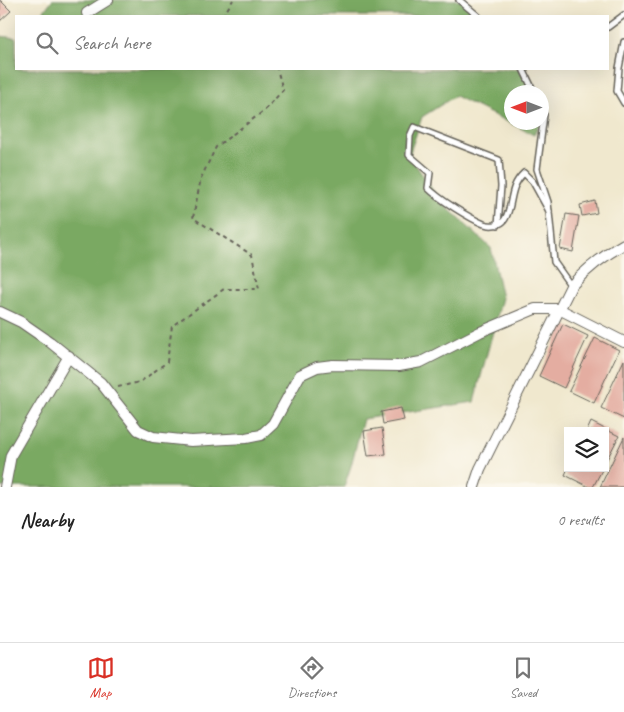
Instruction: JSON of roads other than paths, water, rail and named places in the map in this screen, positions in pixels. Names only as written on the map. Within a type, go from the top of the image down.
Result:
[{"type":"street","points":[[87,13],[108,0]]},
{"type":"street","points":[[474,487],[480,469],[558,309],[572,286],[602,256],[624,244]]},
{"type":"street","points":[[0,312],[21,322],[69,356],[101,383],[138,430],[153,437],[191,441],[246,438],[260,435],[273,424],[300,375],[317,367],[333,365],[399,366],[421,362],[480,332],[535,309],[558,309],[624,342]]},
{"type":"street","points":[[5,487],[10,455],[69,356]]},
{"type":"lane","points":[[459,0],[477,15]]},
{"type":"lane","points":[[609,25],[624,15]]},
{"type":"lane","points":[[624,42],[617,91],[624,103]]},
{"type":"lane","points":[[524,70],[531,85]]},
{"type":"lane","points":[[498,225],[501,186],[498,160],[414,127],[410,136],[409,155],[430,172],[428,188],[437,196],[485,224],[498,225],[504,220],[517,180],[524,173],[533,182],[549,211]]},
{"type":"lane","points":[[542,130],[537,169],[548,202],[554,262],[572,286]]}]
